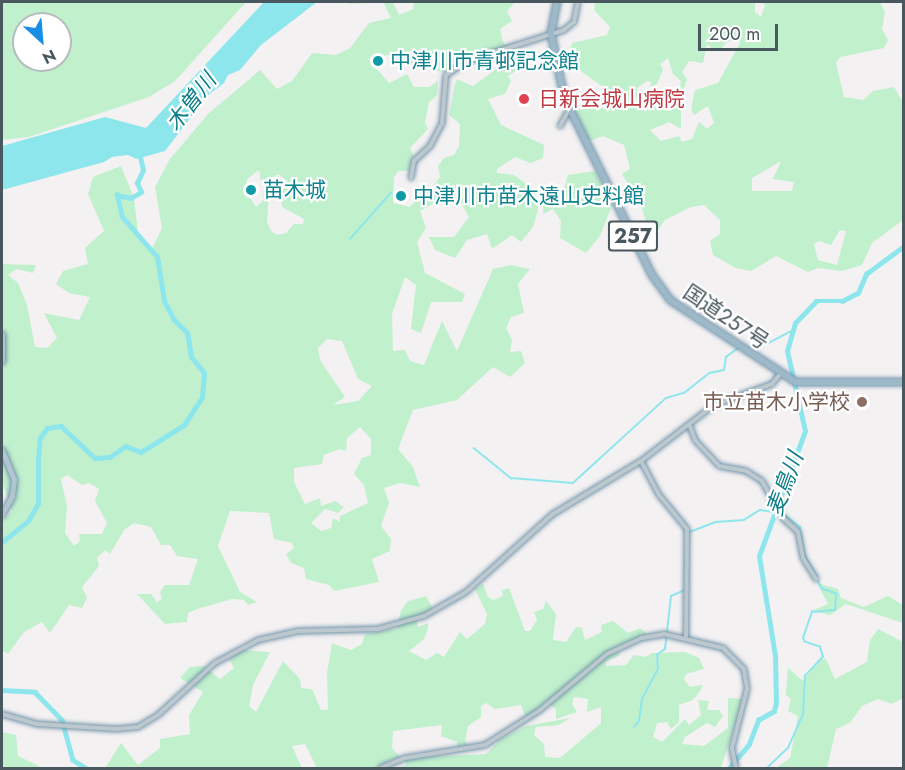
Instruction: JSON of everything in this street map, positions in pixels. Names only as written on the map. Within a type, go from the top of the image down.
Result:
[{"type":"highway","name":"国道257号","points":[[557,2],[551,33],[569,110],[666,295],[680,309],[780,374],[794,380],[903,382]]},
{"type":"main road","points":[[2,334],[2,361]]},
{"type":"main road","points":[[2,450],[14,479],[12,496],[2,514]]},
{"type":"street","points":[[411,178],[414,161],[430,146],[442,123],[446,75],[467,61],[571,25],[578,2]]},
{"type":"street","points":[[560,126],[569,110]]},
{"type":"street","points":[[2,714],[37,724],[132,728],[158,715],[215,663],[258,640],[298,631],[372,630],[424,616],[466,592],[553,514],[641,461],[726,399],[772,384],[780,374]]},
{"type":"street","points":[[689,424],[695,440],[719,466],[744,470],[762,480],[779,512],[798,532],[803,558],[816,579]]},
{"type":"street","points":[[641,461],[660,496],[687,529],[686,636]]},
{"type":"street","points":[[380,768],[405,758],[485,746],[540,711],[612,651],[652,635],[686,636],[730,652],[746,673],[746,700],[732,748],[736,768]]},
{"type":"green space","points":[[2,2],[246,2],[175,81],[149,97],[29,137],[2,140]]},
{"type":"green space","points":[[353,2],[383,2],[348,4]]},
{"type":"green space","points":[[383,2],[393,2],[399,15],[413,9],[414,2],[515,2],[507,11],[512,21],[500,29],[503,42],[506,45],[513,43],[519,56],[528,53],[532,61],[508,76],[511,81],[505,94],[488,99],[501,125],[544,145],[543,158],[531,163],[515,157],[497,169],[497,173],[514,175],[533,189],[538,210],[533,227],[521,242],[512,235],[492,249],[487,234],[467,240],[455,258],[435,250],[429,237],[454,237],[469,217],[455,192],[420,211],[426,228],[417,242],[425,273],[465,294],[462,302],[431,302],[421,333],[411,329],[416,285],[405,277],[392,314],[393,351],[405,350],[410,361],[424,365],[442,321],[457,351],[493,269],[511,265],[530,269],[518,284],[524,313],[511,317],[506,328],[512,340],[510,352],[521,351],[525,363],[510,377],[493,367],[457,400],[413,410],[398,449],[413,467],[420,487],[400,483],[384,488],[389,503],[381,526],[391,539],[390,551],[372,559],[379,582],[334,591],[329,585],[306,579],[304,568],[291,563],[286,554],[294,548],[292,543],[274,539],[269,513],[230,511],[218,546],[240,592],[257,602],[248,605],[244,600],[232,599],[188,613],[187,622],[165,624],[137,594],[151,594],[157,602],[162,599],[160,592],[165,585],[189,585],[198,559],[177,556],[170,545],[161,545],[151,527],[134,523],[124,530],[110,554],[105,550],[97,558],[99,566],[82,587],[87,598],[82,608],[69,605],[50,633],[42,622],[24,632],[8,654],[2,651],[2,520],[12,512],[2,481],[2,264],[36,265],[33,273],[16,269],[8,275],[18,283],[27,305],[35,347],[47,348],[57,338],[44,313],[79,320],[90,297],[69,293],[56,284],[63,271],[88,264],[85,248],[104,231],[88,194],[93,177],[121,166],[134,198],[138,233],[151,251],[162,228],[155,187],[170,159],[208,114],[260,70],[277,89],[292,81],[312,53],[336,55],[350,48],[369,23],[391,18]],"holes":[[[498,49],[506,51],[510,59],[473,86],[457,79],[449,115],[460,124],[459,146],[454,155],[444,158],[438,166],[440,177],[430,190],[415,190],[416,200],[410,207],[393,203],[394,177],[398,171],[409,171],[414,156],[410,148],[428,129],[425,123],[429,102],[437,95],[438,81],[429,87],[414,87],[407,74],[389,83],[368,59],[393,54],[399,64],[410,67],[417,55],[438,56],[437,71],[445,72],[453,62],[461,66],[478,62],[485,53]],[[259,170],[261,181],[266,183],[262,201],[269,180],[278,174],[288,182],[281,193],[282,207],[304,219],[303,224],[294,224],[286,233],[277,235],[271,231],[267,222],[269,195],[256,207],[246,191],[247,179]],[[327,339],[342,341],[358,379],[372,386],[358,401],[333,405],[345,397],[320,360],[318,348]],[[360,427],[371,439],[371,455],[362,458],[354,474],[364,485],[368,503],[340,516],[340,522],[333,518],[331,528],[321,531],[311,523],[325,509],[338,513],[344,507],[335,501],[321,506],[320,498],[305,504],[294,482],[294,468],[322,464],[324,455],[339,449],[346,451],[347,438]],[[67,475],[82,485],[89,483],[99,489],[95,501],[107,523],[102,534],[79,534],[80,541],[74,546],[65,533],[67,506],[61,479]]]},
{"type":"green space","points":[[595,2],[755,2],[755,12],[761,17],[765,5],[762,2],[880,2],[885,12],[882,29],[888,40],[884,48],[840,57],[836,63],[844,97],[863,100],[873,91],[894,87],[903,102],[903,220],[872,243],[862,265],[842,271],[818,268],[808,272],[776,256],[751,271],[736,268],[713,255],[710,241],[720,234],[720,220],[704,205],[691,207],[665,220],[657,231],[646,222],[641,205],[622,174],[630,169],[624,145],[603,136],[587,142],[573,110],[593,107],[603,87],[582,72],[570,49],[572,43],[607,35],[610,27],[594,10]],"holes":[[[738,37],[740,43],[718,83],[695,90],[691,110],[694,115],[708,106],[714,123],[707,129],[699,122],[692,139],[682,142],[679,136],[661,141],[650,130],[669,122],[681,129],[681,106],[665,95],[653,102],[634,104],[631,100],[638,97],[637,88],[647,81],[651,82],[650,87],[657,84],[663,70],[660,64],[668,58],[673,74],[681,81],[678,94],[683,92],[687,79],[682,72],[689,61],[703,63],[707,44],[714,51],[721,51],[724,44]],[[781,161],[773,179],[794,182],[792,191],[752,191],[752,178]],[[840,230],[846,231],[837,265],[818,260],[814,244],[819,241],[831,245]]]},
{"type":"green space","points":[[595,171],[612,205],[600,236],[586,253],[560,238],[561,221],[553,209],[543,214],[544,194],[562,195],[568,175]]},
{"type":"green space","points":[[817,583],[838,589],[841,598],[864,607],[888,596],[903,605],[903,623],[846,604],[830,615],[812,611],[828,604]]},
{"type":"green space","points":[[483,584],[488,597],[494,600],[503,596],[502,590],[509,588],[525,631],[530,631],[537,620],[534,612],[543,609],[546,601],[556,614],[553,640],[566,642],[576,627],[582,628],[585,640],[602,632],[601,625],[613,621],[628,633],[640,628],[647,634],[617,647],[620,655],[606,662],[606,666],[626,665],[634,655],[646,657],[652,653],[685,652],[699,658],[704,669],[686,674],[684,679],[690,687],[703,685],[700,691],[693,700],[679,705],[679,722],[671,729],[667,722],[657,723],[653,737],[662,742],[685,719],[689,725],[701,715],[698,700],[709,701],[707,710],[719,710],[723,716],[715,727],[707,723],[685,737],[682,744],[704,746],[728,728],[728,698],[743,699],[721,768],[398,768],[406,765],[405,760],[421,757],[486,754],[501,739],[526,726],[570,718],[559,725],[536,727],[534,735],[544,744],[545,757],[560,758],[601,723],[601,707],[587,712],[588,699],[574,697],[572,704],[577,712],[556,719],[556,709],[547,703],[526,718],[521,705],[495,709],[487,703],[481,706],[481,717],[468,726],[465,741],[470,748],[457,750],[457,742],[441,736],[442,725],[393,731],[392,748],[400,757],[387,762],[389,768],[317,768],[305,744],[292,746],[302,768],[105,768],[121,743],[138,765],[160,748],[160,739],[190,734],[189,715],[203,692],[180,678],[190,667],[204,666],[220,679],[234,668],[229,659],[241,650],[270,652],[253,685],[249,706],[256,712],[283,661],[300,679],[301,688],[312,689],[321,710],[328,710],[327,673],[332,643],[351,650],[362,644],[365,634],[397,629],[401,610],[408,601],[426,596],[433,609],[416,617],[418,627],[428,623],[428,628],[424,639],[409,651],[426,660],[437,653],[444,657],[460,632],[467,639],[485,624],[487,614],[475,589]]},
{"type":"green space","points":[[878,629],[903,642],[903,698],[892,704],[878,699],[862,706],[851,722],[836,729],[827,768],[776,768],[790,758],[798,716],[788,711],[791,699],[786,695],[788,668],[803,681],[820,659],[826,659],[835,679],[867,662],[870,640]]},
{"type":"green space","points":[[2,732],[16,735],[18,756],[43,768],[2,768]]},
{"type":"water","name":"木曽川","points":[[264,2],[317,2],[261,45],[240,70],[228,75],[224,83],[207,96],[165,151],[136,159],[128,155],[112,157],[104,162],[2,190],[2,146],[105,117],[146,128]]},
{"type":"waterway","points":[[2,542],[28,521],[38,504],[40,438],[47,428],[61,426],[95,458],[110,457],[126,446],[141,452],[184,425],[202,397],[204,373],[191,357],[187,333],[174,320],[164,301],[157,257],[122,217],[117,195],[131,198],[141,192],[137,183],[143,170],[139,153]]},
{"type":"waterway","points":[[350,239],[391,193]]},
{"type":"waterway","name":"麦鳥川","points":[[729,768],[749,744],[758,720],[774,711],[776,703],[775,656],[759,556],[805,431],[787,351],[795,323],[816,301],[842,301],[858,293],[866,274],[904,246]]},
{"type":"waterway","points":[[749,347],[767,344],[793,330]]},
{"type":"waterway","points":[[474,448],[511,478],[573,483],[666,398],[684,393],[710,373],[724,370],[726,357],[737,349]]},
{"type":"waterway","points":[[780,500],[784,514],[800,527],[805,555],[816,575]]},
{"type":"waterway","points":[[687,533],[716,522],[744,520],[760,510],[775,512]]},
{"type":"waterway","points":[[634,727],[639,721],[642,699],[658,669],[657,655],[665,649],[671,596],[685,590],[685,558]]},
{"type":"waterway","points":[[767,768],[788,748],[803,714],[805,676],[823,657],[820,647],[805,642],[803,638],[812,612],[835,610],[836,594],[822,589],[817,580]]},
{"type":"waterway","points":[[2,690],[35,692],[62,720],[73,760],[86,768]]},
{"type":"place","name":"中津川市青邨記念館","points":[[378,61]]},
{"type":"place","name":"日新会城山病院","points":[[524,99]]},
{"type":"place","name":"苗木城","points":[[251,190]]},
{"type":"place","name":"中津川市苗木遠山史料館","points":[[401,196]]},
{"type":"place","name":"市立苗木小学校","points":[[862,402]]}]
